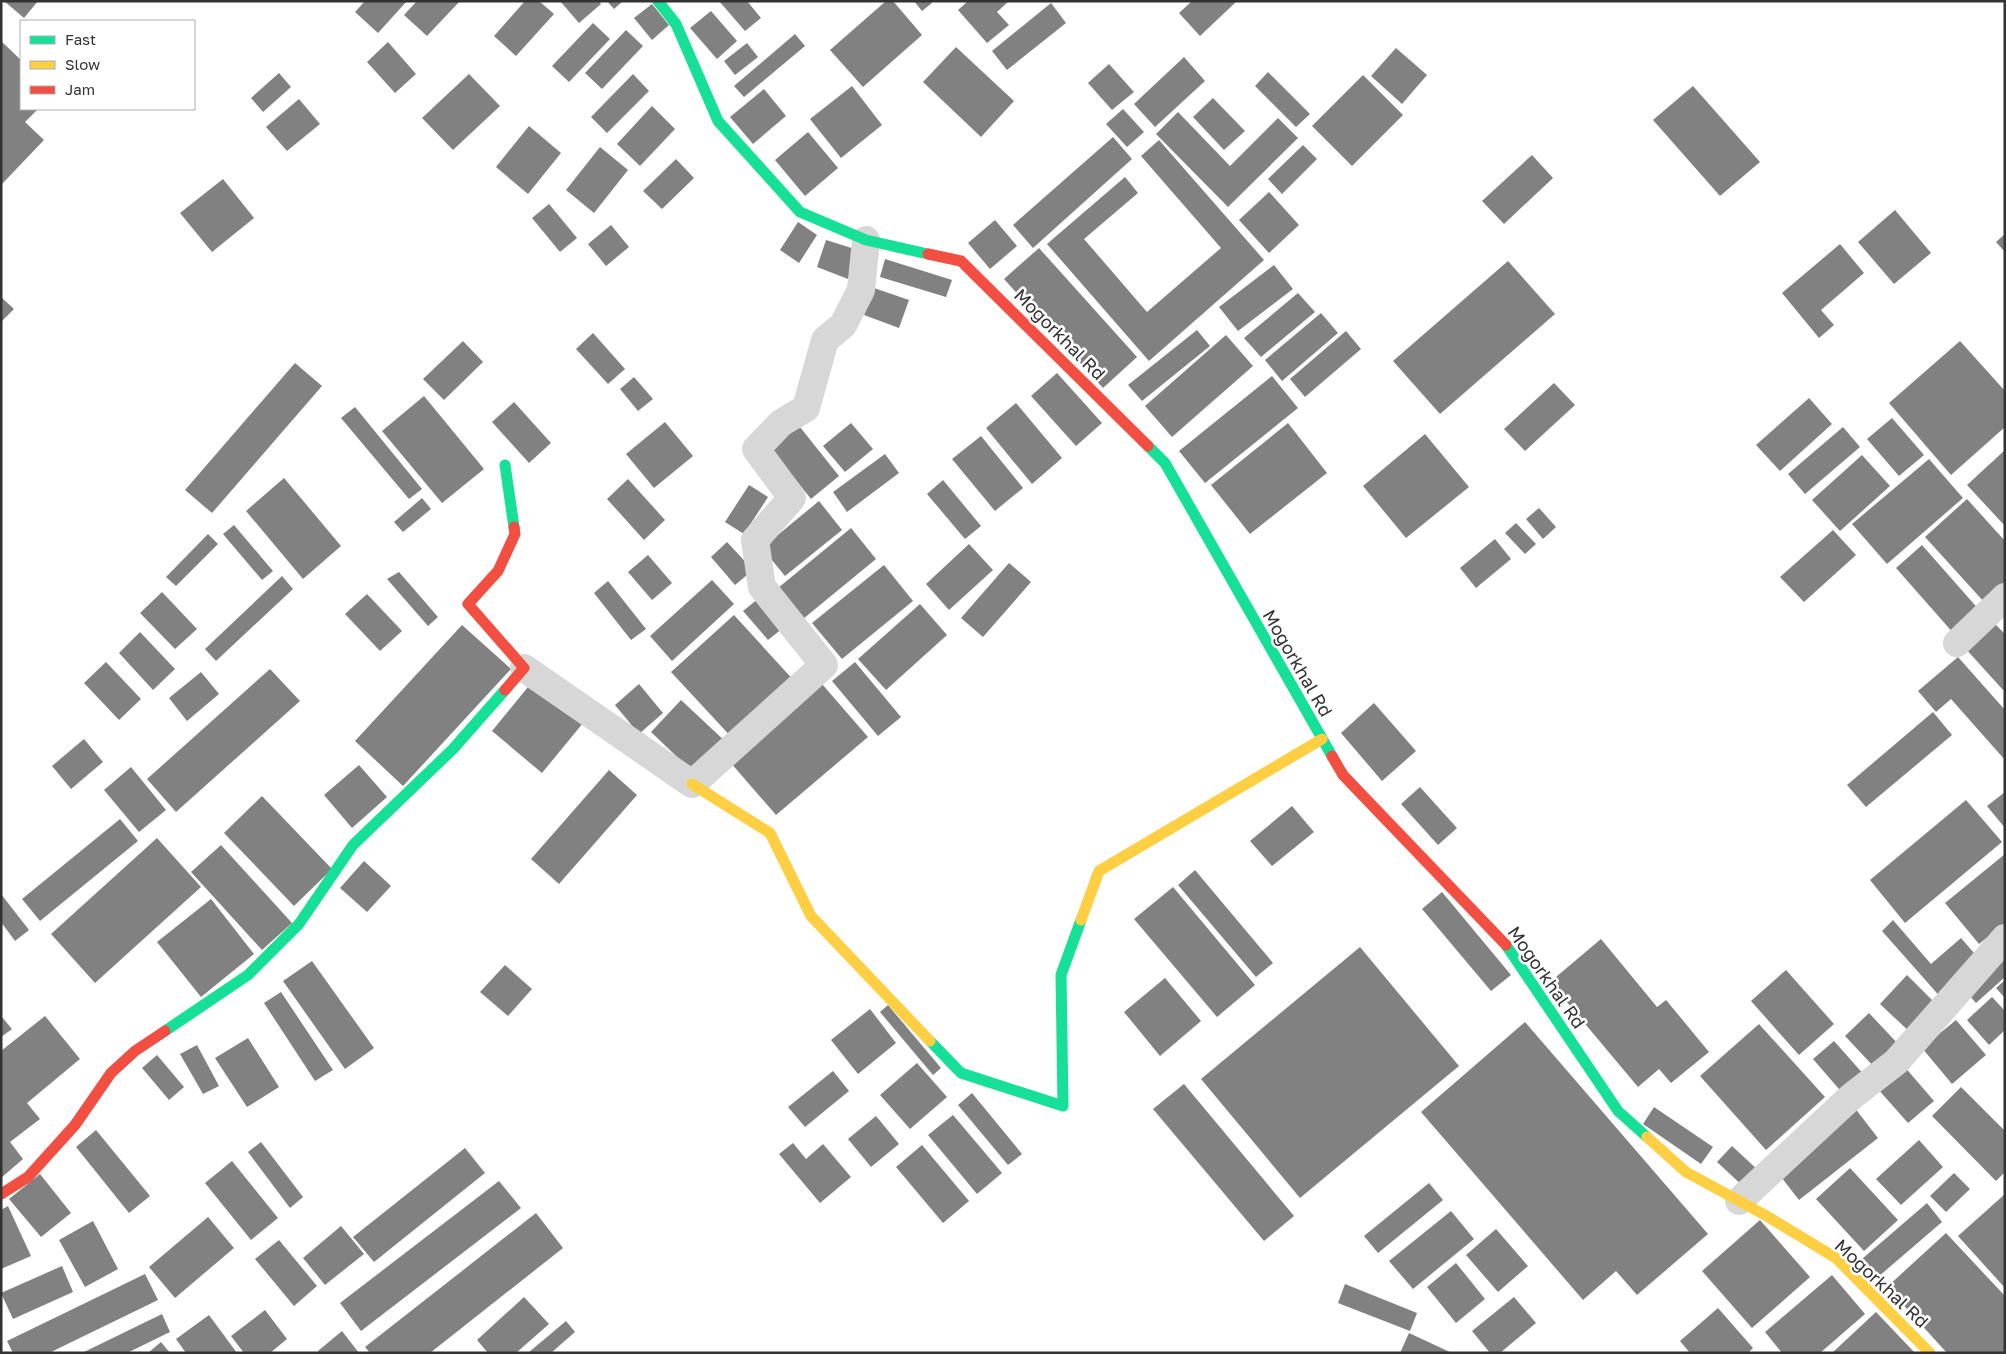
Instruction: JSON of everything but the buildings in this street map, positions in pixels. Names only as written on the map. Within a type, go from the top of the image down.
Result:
[{"type":"street","name":"Mogorkhal Rd","points":[[658,1],[676,24],[718,121],[800,212],[866,240],[961,261],[1165,462],[1342,775],[1506,944],[1618,1111],[1686,1172],[1836,1258],[1930,1353]]},
{"type":"street","points":[[692,784],[824,665],[762,587],[755,540],[792,498],[756,450],[781,423],[806,408],[825,340],[843,325],[861,290],[866,240]]},
{"type":"street","points":[[505,465],[515,534],[498,571],[468,604],[524,668],[692,784],[770,833],[812,916],[961,1073],[1063,1106],[1061,975],[1099,871],[1322,739]]},
{"type":"street","points":[[1957,643],[2005,597]]},
{"type":"street","points":[[1,1194],[28,1177],[75,1125],[111,1073],[135,1051],[248,975],[299,924],[353,845],[453,749],[524,668]]},
{"type":"street","points":[[1739,1201],[1852,1096],[1896,1062],[2005,938]]},
{"type":"traffic: fast","points":[[658,1],[676,24],[718,121],[800,212],[866,240],[928,254]]},
{"type":"traffic: fast","points":[[1148,446],[1165,463],[1332,756]]},
{"type":"traffic: fast","points":[[505,465],[514,527]]},
{"type":"traffic: fast","points":[[165,1031],[248,975],[299,924],[353,845],[453,749],[505,690]]},
{"type":"traffic: fast","points":[[930,1041],[961,1073],[1063,1106],[1061,975],[1081,920]]},
{"type":"traffic: fast","points":[[1506,945],[1618,1111],[1647,1137]]},
{"type":"traffic: slow","points":[[1081,920],[1099,871],[1322,739]]},
{"type":"traffic: slow","points":[[692,784],[770,833],[811,916],[930,1041]]},
{"type":"traffic: slow","points":[[1647,1137],[1686,1172],[1765,1215],[1836,1258],[1930,1353]]},
{"type":"traffic: jam","points":[[928,254],[961,261],[1148,446]]},
{"type":"traffic: jam","points":[[505,690],[524,668],[468,604],[498,571],[515,534],[514,527]]},
{"type":"traffic: jam","points":[[1332,756],[1343,775],[1506,945]]},
{"type":"traffic: jam","points":[[1,1194],[28,1177],[75,1125],[111,1073],[135,1051],[165,1031]]}]
